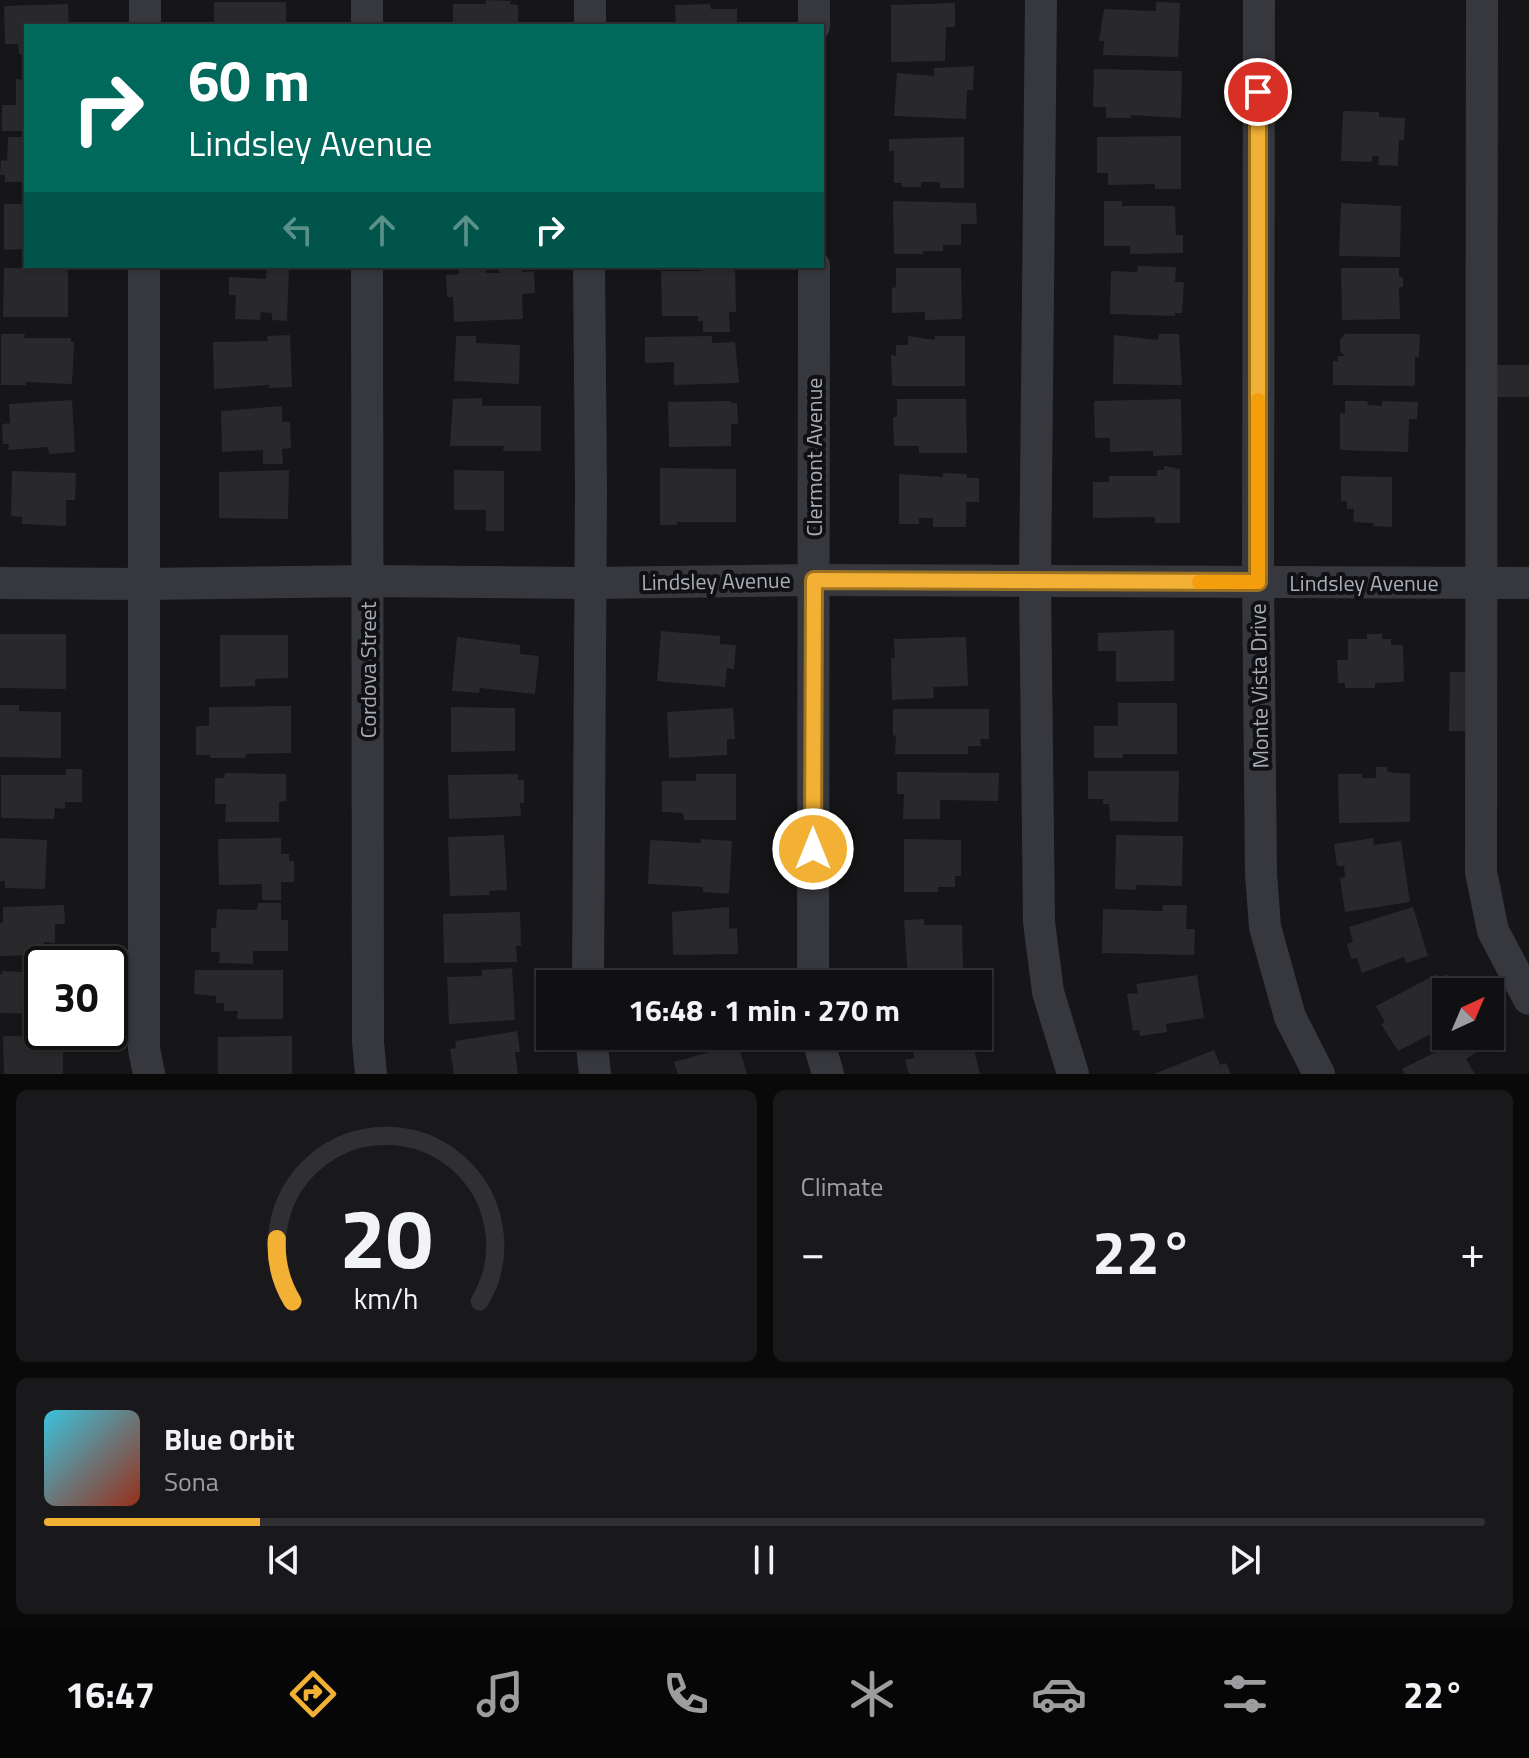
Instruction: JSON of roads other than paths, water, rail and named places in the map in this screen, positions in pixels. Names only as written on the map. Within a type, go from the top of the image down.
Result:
[{"type":"street","points":[[145,0],[145,24]]},
{"type":"street","points":[[367,0],[367,24]]},
{"type":"street","points":[[590,0],[590,24]]},
{"type":"street","points":[[814,0],[814,24]]},
{"type":"street","points":[[1041,0],[1035,582],[1039,922],[1048,992],[1073,1074]]},
{"type":"street","name":"Monte Vista Drive","points":[[1259,0],[1261,874],[1265,927],[1290,1017],[1319,1074]]},
{"type":"street","points":[[1482,0],[1481,872],[1493,931],[1529,999]]},
{"type":"street","points":[[144,268],[144,1049],[149,1074]]},
{"type":"street","name":"Cordova Street","points":[[367,268],[368,1042],[371,1074]]},
{"type":"street","points":[[588,970],[589,268]]},
{"type":"street","name":"Clermont Avenue","points":[[813,970],[814,268]]},
{"type":"street","name":"Lindsley Avenue","points":[[0,583],[814,580],[1529,583]]},
{"type":"street","points":[[592,1050],[595,1074]]},
{"type":"street","points":[[821,1050],[828,1074]]}]
